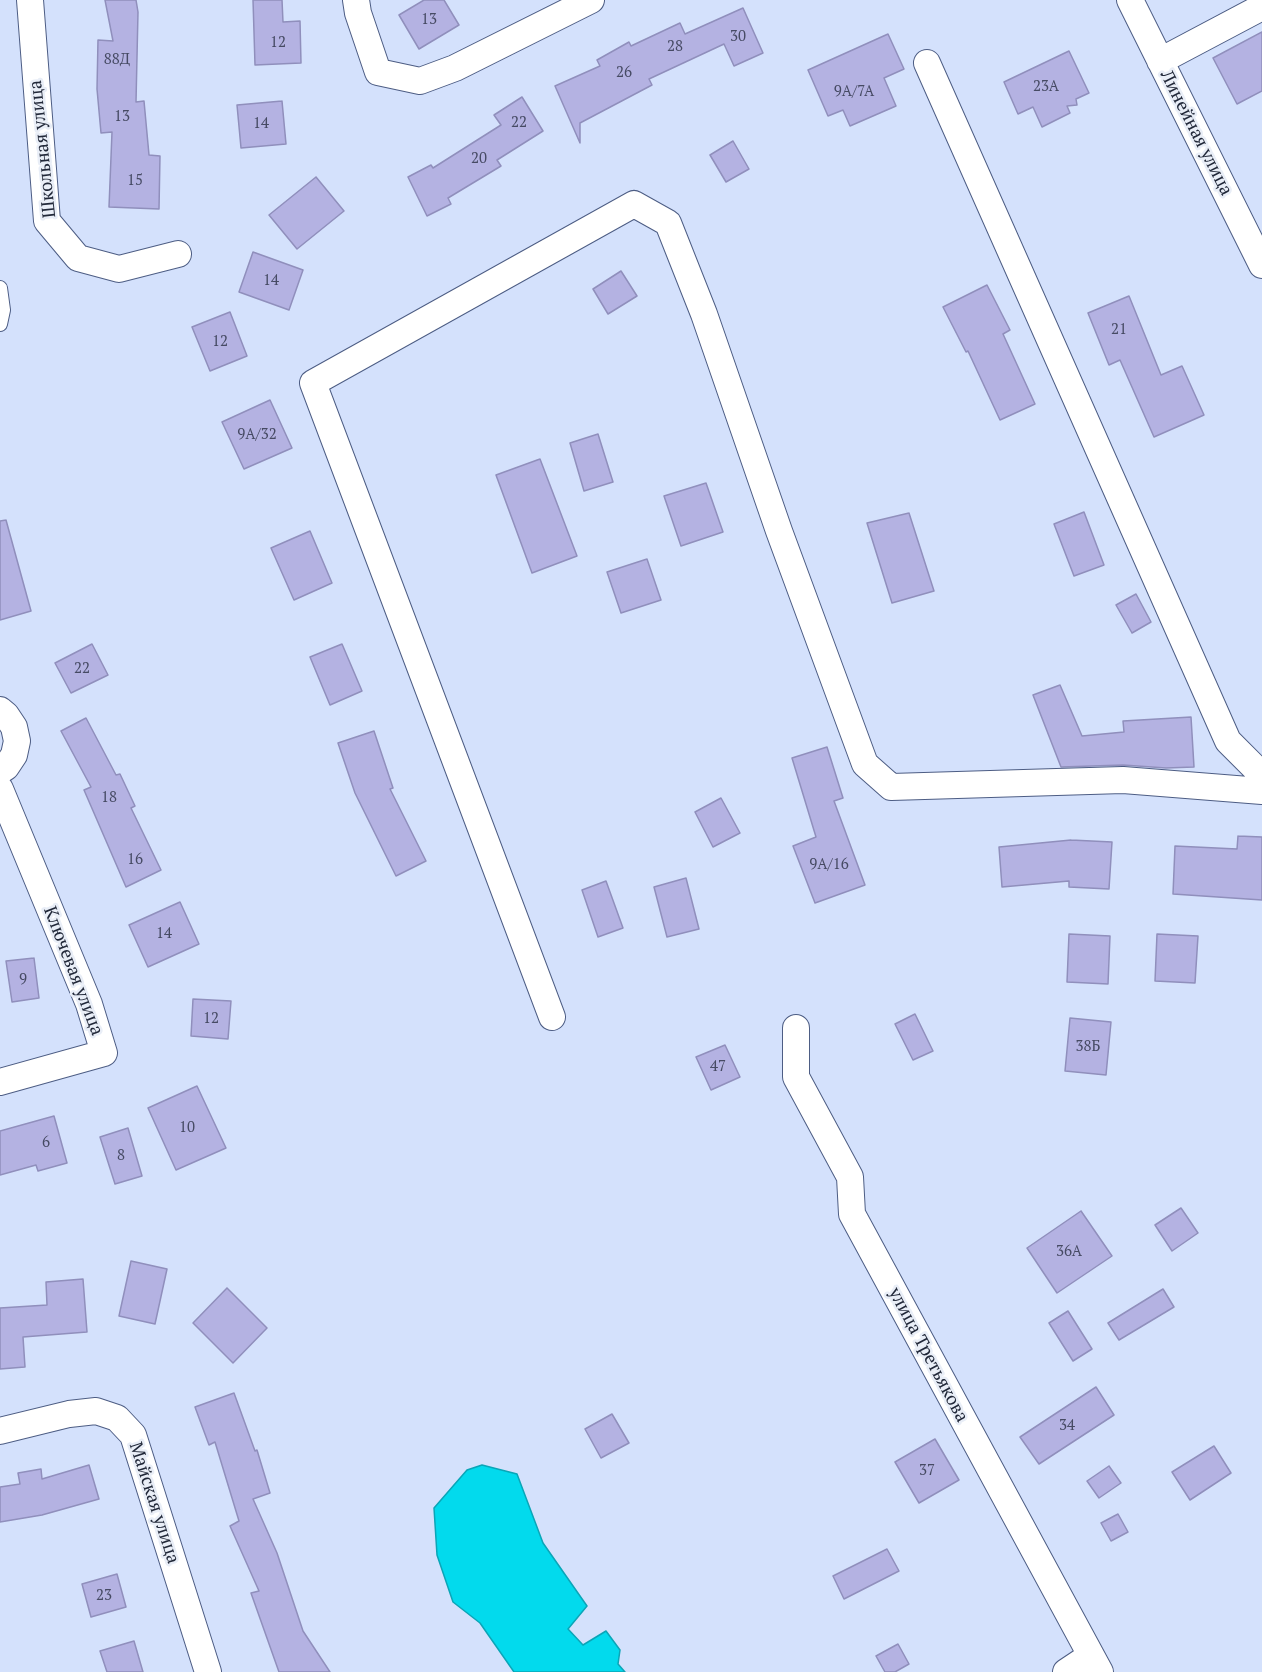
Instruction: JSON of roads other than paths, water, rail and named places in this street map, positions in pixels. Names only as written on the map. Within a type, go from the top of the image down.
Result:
[{"type":"street","name":"Школьная улица","points":[[30,0],[47,221],[78,258],[119,269],[178,254]]},
{"type":"street","points":[[356,0],[358,13],[378,72],[420,81],[455,68],[591,0]]},
{"type":"street","name":"Линейная улица","points":[[1130,0],[1260,253]]},
{"type":"street","points":[[1160,61],[1262,7]]},
{"type":"street","points":[[927,63],[1228,741],[1262,775]]},
{"type":"street","points":[[552,1017],[313,383],[634,204],[668,223],[704,314],[779,531],[865,764],[891,787],[1123,780],[1262,791]]},
{"type":"street","points":[[0,710],[14,727],[17,741],[14,755],[6,767],[0,771]]},
{"type":"street","name":"Ключевая улица","points":[[0,789],[88,1004],[104,1053],[0,1082]]},
{"type":"street","name":"улица Третьякова","points":[[796,1028],[796,1077],[850,1176],[852,1214],[1095,1664]]},
{"type":"street","name":"Майская улица","points":[[0,1431],[69,1414],[96,1411],[117,1418],[133,1435],[208,1672]]},
{"type":"street","points":[[1066,1672],[1095,1664]]},
{"type":"lane","points":[[0,288],[3,310],[0,324]]},
{"type":"water","points":[[482,1465],[517,1474],[543,1543],[587,1606],[568,1629],[583,1645],[606,1631],[620,1650],[618,1664],[625,1672],[514,1672],[480,1623],[453,1602],[437,1555],[434,1508],[467,1470]]}]
